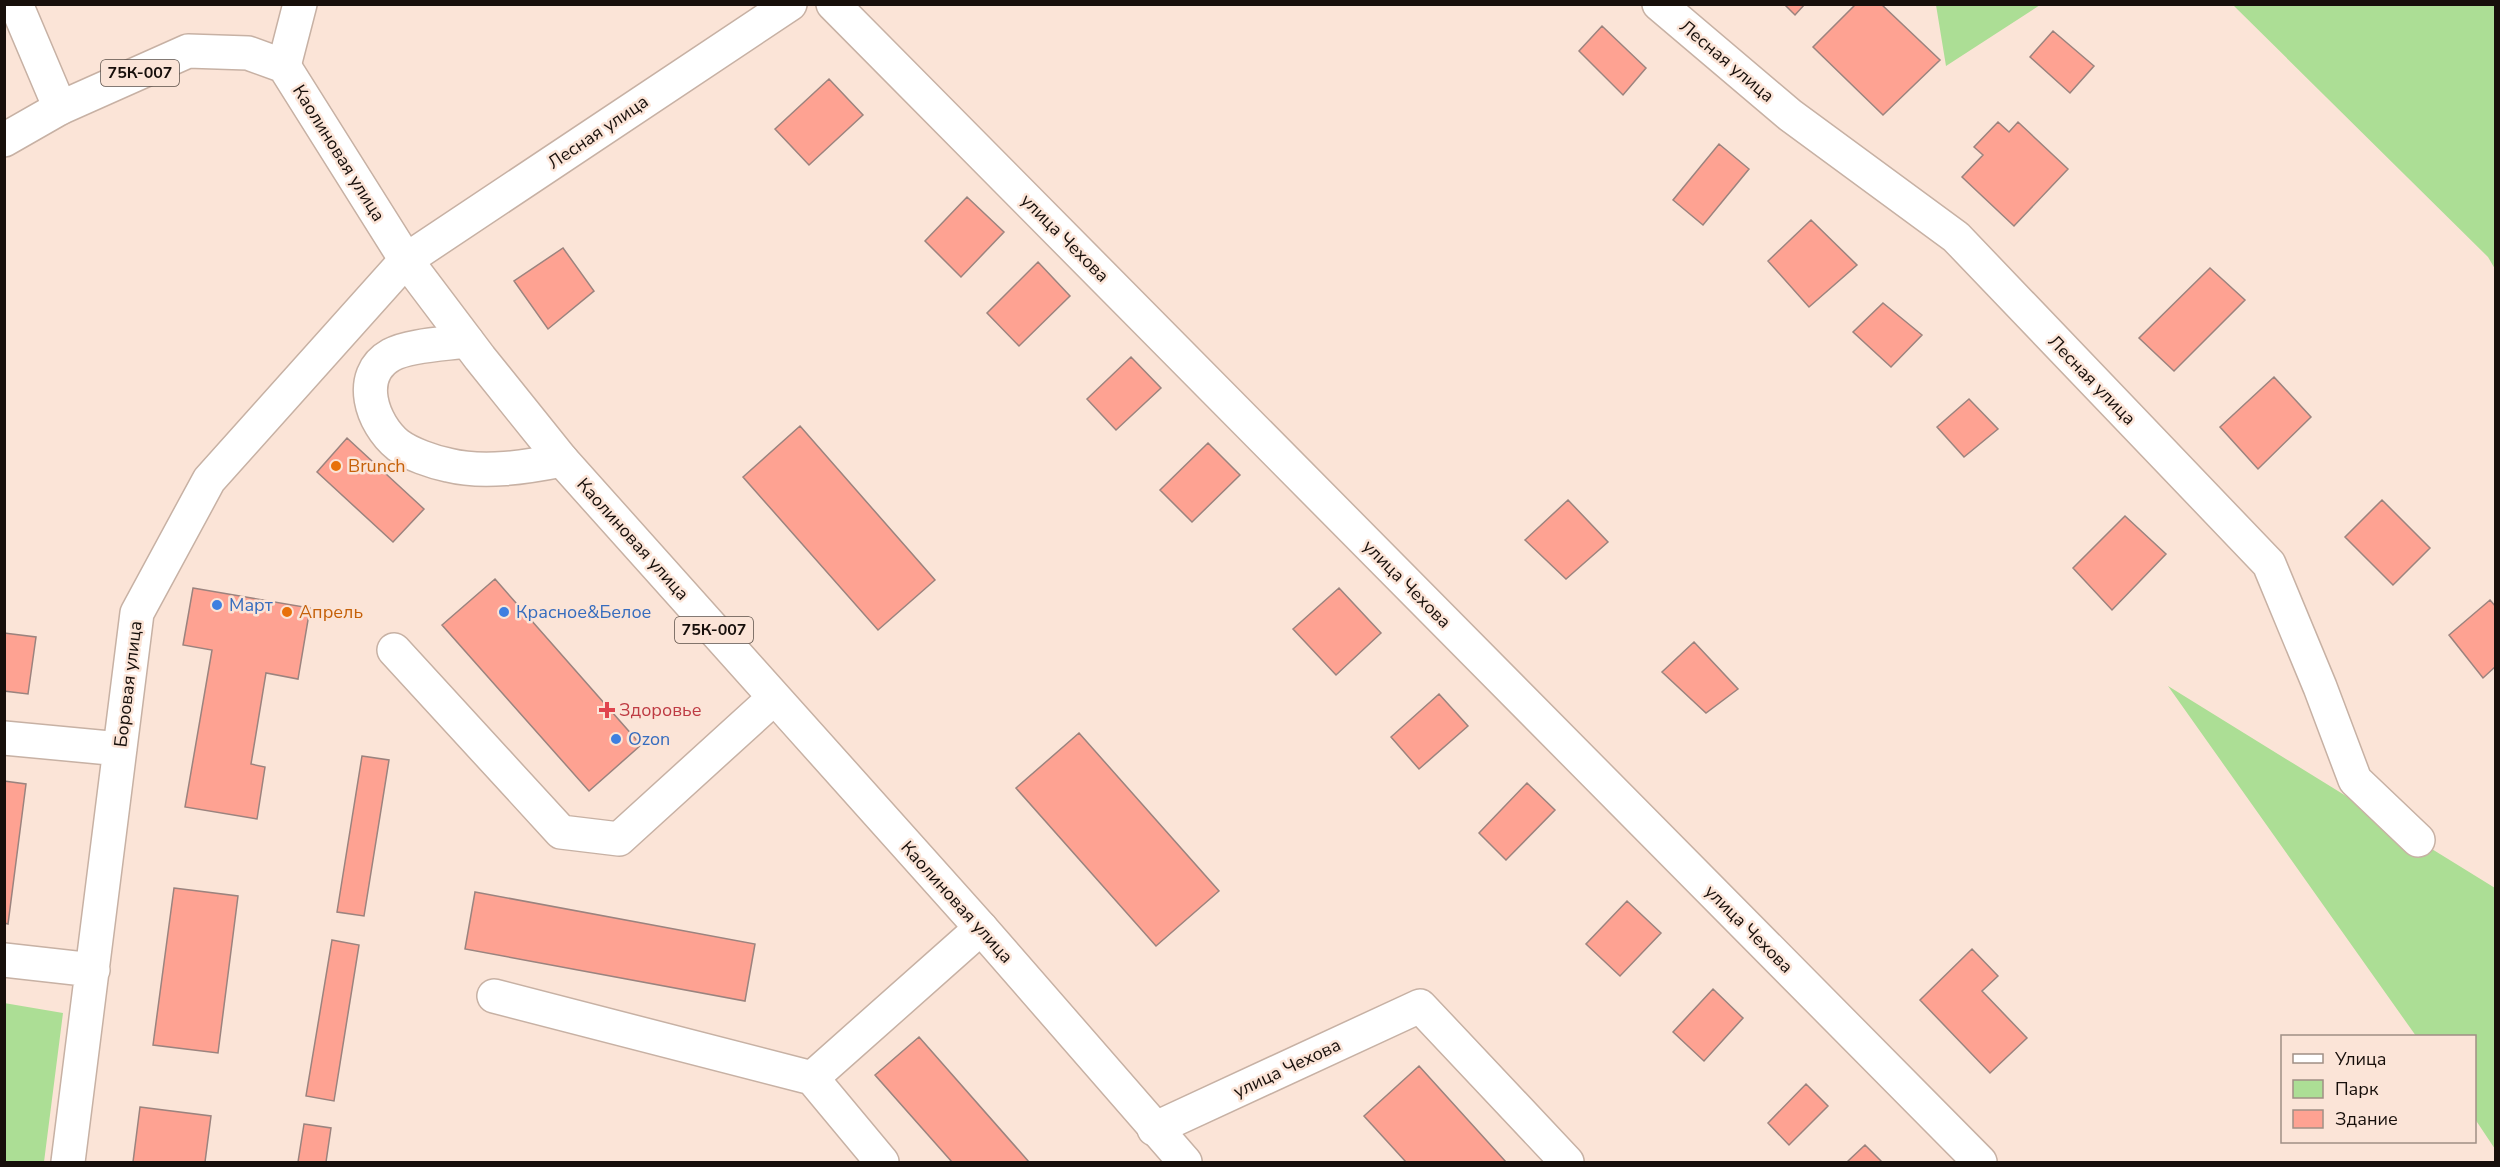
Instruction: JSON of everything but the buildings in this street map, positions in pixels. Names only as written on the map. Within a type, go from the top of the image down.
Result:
[{"type":"street","points":[[16,4],[60,108]]},
{"type":"street","name":"Каолиновая улица","points":[[300,4],[284,66],[406,260],[467,341],[562,460],[981,928],[1185,1162]]},
{"type":"street","name":"Лесная улица","points":[[406,260],[790,4]]},
{"type":"street","name":"улица Чехова","points":[[833,4],[1980,1162]]},
{"type":"street","name":"Лесная улица","points":[[1659,4],[1790,115],[1956,237],[2268,564],[2320,687],[2355,780],[2418,840]]},
{"type":"street","name":"75К-007","points":[[4,140],[60,108],[188,51],[248,53],[284,66]]},
{"type":"street","name":"Боровая улица","points":[[68,1162],[137,613],[209,480],[406,260]]},
{"type":"street","points":[[467,341],[402,351],[390,356],[380,364],[373,375],[369,389],[372,407],[385,431],[398,446],[448,465],[519,468],[562,460]]},
{"type":"street","points":[[394,650],[561,832],[619,839],[774,698]]},
{"type":"street","points":[[4,738],[120,749]]},
{"type":"street","points":[[812,1078],[981,928]]},
{"type":"street","points":[[4,960],[93,970]]},
{"type":"street","points":[[494,996],[812,1078],[882,1162]]},
{"type":"street","name":"улица Чехова","points":[[1154,1129],[1420,1006],[1567,1162]]},
{"type":"green space","points":[[1936,4],[2040,5],[1946,66]]},
{"type":"green space","points":[[2233,5],[2495,5],[2495,269],[2488,257]]},
{"type":"green space","points":[[2168,686],[2495,888],[2495,1149],[2476,1120],[2476,1035],[2415,1035]]},
{"type":"green space","points":[[4,1003],[63,1013],[44,1162],[5,1162]]},
{"type":"place","name":"Brunch","points":[[336,466]]},
{"type":"place","name":"Март","points":[[217,605]]},
{"type":"place","name":"Апрель","points":[[287,612]]},
{"type":"place","name":"Красное&Белое","points":[[504,612]]},
{"type":"place","name":"Здоровье","points":[[607,710]]},
{"type":"place","name":"Ozon","points":[[616,739]]}]
